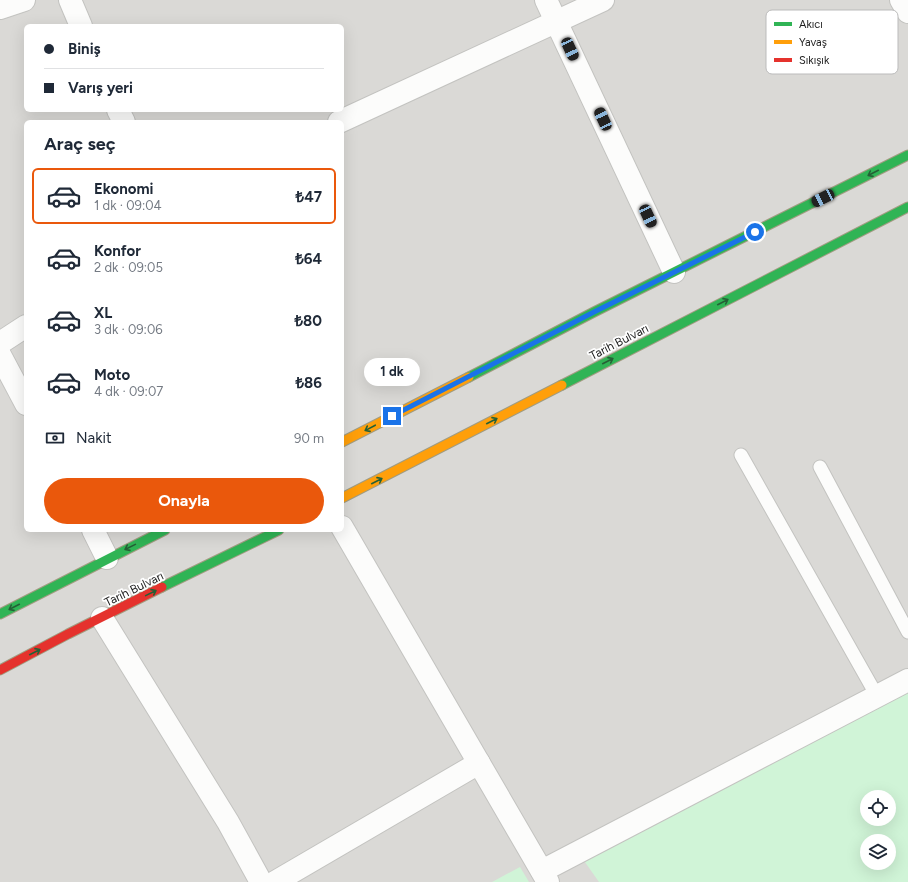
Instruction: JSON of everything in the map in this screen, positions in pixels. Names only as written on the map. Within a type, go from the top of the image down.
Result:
[{"type":"main road","points":[[344,441],[674,272],[908,155]]},
{"type":"main road","name":"Tarih Bulvarı","points":[[344,497],[908,207]]},
{"type":"main road","points":[[0,614],[107,558],[161,532]]},
{"type":"main road","name":"Tarih Bulvarı","points":[[0,670],[275,532]]},
{"type":"street","points":[[0,8],[24,0]]},
{"type":"street","points":[[70,0],[80,24]]},
{"type":"street","points":[[546,0],[674,272]]},
{"type":"street","points":[[343,120],[603,0]]},
{"type":"street","points":[[902,0],[908,12]]},
{"type":"street","points":[[0,343],[24,327]]},
{"type":"street","points":[[0,355],[24,400]]},
{"type":"street","points":[[344,530],[545,876],[908,680]]},
{"type":"street","points":[[93,532],[107,558]]},
{"type":"street","points":[[102,618],[228,822],[262,882]]},
{"type":"street","points":[[274,882],[479,763]]},
{"type":"lane","points":[[741,455],[877,696]]},
{"type":"lane","points":[[820,467],[908,632]]},
{"type":"shaded area","points":[[0,0],[908,0],[908,882],[0,882]]},
{"type":"green space","points":[[908,692],[908,882],[599,882],[580,855]]},
{"type":"green space","points":[[520,867],[529,882],[492,882]]},
{"type":"traffic: fast","points":[[469,377],[594,312],[908,155]]},
{"type":"traffic: fast","points":[[562,385],[908,207]]},
{"type":"traffic: fast","points":[[0,614],[161,532]]},
{"type":"traffic: fast","points":[[162,587],[275,532]]},
{"type":"traffic: slow","points":[[344,441],[469,377]]},
{"type":"traffic: slow","points":[[344,497],[562,385]]},
{"type":"traffic: jam","points":[[0,670],[162,587]]},
{"type":"route","points":[[392,416],[594,312],[755,232]]}]
